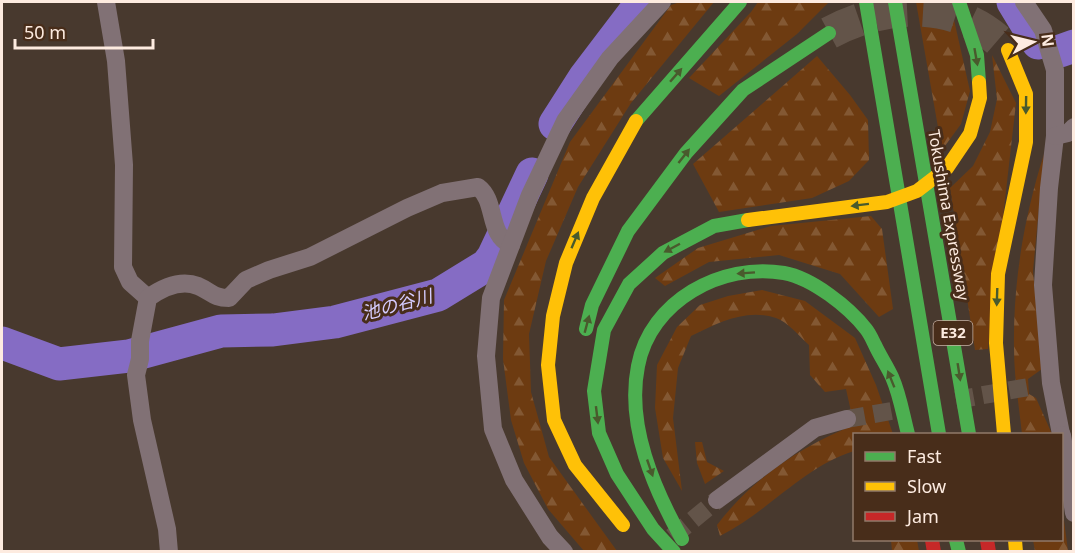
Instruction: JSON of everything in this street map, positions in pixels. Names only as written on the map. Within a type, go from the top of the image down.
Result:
[{"type":"highway","points":[[590,458],[593,469],[627,530],[575,465],[554,420],[548,365],[553,316],[566,263],[593,198],[639,117],[740,2]]},
{"type":"highway","name":"E32","points":[[866,2],[939,433]]},
{"type":"highway","name":"Tokushima Expressway","points":[[895,2],[969,433]]},
{"type":"highway","points":[[674,552],[653,529],[617,474],[599,433],[594,391],[604,330],[629,284],[663,253],[714,226],[764,216],[887,202],[917,191],[947,168],[970,134],[980,98],[977,56],[959,2]]},
{"type":"highway","points":[[581,345],[592,305],[628,231],[686,153],[743,90],[829,33]]},
{"type":"highway","points":[[1004,433],[996,343],[998,274],[1026,142],[1026,94],[1008,50]]},
{"type":"highway","points":[[690,552],[666,513],[639,436],[634,384],[644,344],[666,309],[699,285],[741,272],[786,273],[829,294],[866,329],[892,377],[907,433]]},
{"type":"street","points":[[106,2],[116,61],[124,165],[123,267],[130,282],[148,298]]},
{"type":"street","points":[[564,552],[550,537],[514,480],[493,429],[486,356],[491,298],[504,240],[530,195],[565,122],[610,58],[662,2]]},
{"type":"street","points":[[1024,2],[1043,30],[1055,70],[1055,136],[1049,188],[1043,285],[1042,385],[1060,433]]},
{"type":"street","points":[[1055,136],[1068,133],[1074,127]]},
{"type":"street","points":[[169,552],[142,420],[136,375],[148,298],[160,289],[182,283],[198,286],[217,298],[229,297],[246,280],[269,270],[310,258],[407,208],[451,192],[478,187],[484,192],[504,240]]},
{"type":"street","points":[[717,500],[815,428],[847,419]]},
{"type":"street","points":[[1063,447],[1074,513]]},
{"type":"green space","points":[[680,2],[714,2],[631,103],[578,187],[546,261],[529,334],[531,392],[549,457],[617,551],[584,551],[548,509],[524,463],[511,420],[503,359],[504,300],[570,142],[671,5]]},
{"type":"green space","points":[[758,2],[829,2],[797,34],[719,96],[689,78],[751,12]]},
{"type":"green space","points":[[916,2],[950,2],[970,91],[961,124],[942,150]]},
{"type":"green space","points":[[992,55],[1016,103],[988,349],[975,350],[950,188],[973,166],[990,132],[997,99]]},
{"type":"green space","points":[[817,56],[868,120],[869,160],[849,181],[812,198],[719,212],[693,164]]},
{"type":"green space","points":[[1044,154],[1033,271],[1042,369],[1028,379],[1029,394],[1036,398],[1052,433],[1022,433],[1014,359],[1015,299],[1021,250]]},
{"type":"green space","points":[[871,216],[882,229],[893,309],[879,317],[840,274],[779,255],[709,262],[665,286],[655,278],[698,248],[771,226]]},
{"type":"green space","points":[[762,290],[805,301],[855,338],[876,385],[893,433],[853,433],[853,451],[818,468],[754,515],[720,536],[717,525],[731,508],[762,479],[815,443],[854,425],[846,389],[825,392],[810,375],[809,345],[789,326],[776,318],[765,315],[732,318],[691,336],[678,368],[673,418],[682,491],[663,458],[655,408],[657,365],[677,327],[700,305],[728,296]]},
{"type":"green space","points":[[695,442],[702,442],[707,462],[724,471],[705,484],[697,463]]},
{"type":"green space","points":[[1063,513],[1068,551],[1035,551],[1033,541],[1063,541]]},
{"type":"green space","points":[[891,541],[917,541],[919,551],[892,551]]},
{"type":"waterway","name":"池の谷川","points":[[555,124],[585,77],[642,2]]},
{"type":"waterway","name":"池の谷川","points":[[1013,2],[1038,43]]},
{"type":"waterway","name":"池の谷川","points":[[1060,51],[1074,46]]},
{"type":"waterway","name":"池の谷川","points":[[2,343],[59,364],[129,356],[221,331],[273,330],[335,322],[438,295],[487,265],[493,257],[532,174]]},
{"type":"tunnel","points":[[829,33],[853,22],[877,15],[924,10],[947,14],[969,22],[989,34],[1008,50]]},
{"type":"tunnel","points":[[956,400],[1034,386]]},
{"type":"tunnel","points":[[847,419],[908,408]]},
{"type":"tunnel","points":[[672,537],[717,500]]},
{"type":"traffic: fast","points":[[636,121],[740,2]]},
{"type":"traffic: fast","points":[[866,2],[939,433]]},
{"type":"traffic: fast","points":[[895,2],[969,433]]},
{"type":"traffic: fast","points":[[959,2],[977,55],[979,82]]},
{"type":"traffic: fast","points":[[586,329],[592,305],[628,231],[686,153],[743,90],[829,33]]},
{"type":"traffic: fast","points":[[674,552],[653,529],[617,474],[599,433],[594,391],[604,330],[629,284],[663,253],[714,226],[748,220]]},
{"type":"traffic: fast","points":[[682,539],[662,499],[645,456],[639,433],[635,388],[638,366],[645,343],[657,322],[673,305],[692,291],[714,280],[760,271],[784,273],[818,287],[840,303],[859,320],[867,331],[890,373],[908,433]]},
{"type":"traffic: fast","points":[[956,541],[959,552]]},
{"type":"traffic: slow","points":[[1004,433],[996,343],[998,274],[1026,142],[1026,94],[1008,50]]},
{"type":"traffic: slow","points":[[748,220],[887,202],[917,191],[947,168],[970,134],[980,98],[979,82]]},
{"type":"traffic: slow","points":[[623,525],[575,465],[554,420],[548,365],[553,316],[566,263],[593,198],[636,121]]},
{"type":"traffic: slow","points":[[1015,541],[1016,552]]},
{"type":"traffic: jam","points":[[932,541],[934,552]]},
{"type":"traffic: jam","points":[[987,541],[989,552]]}]
